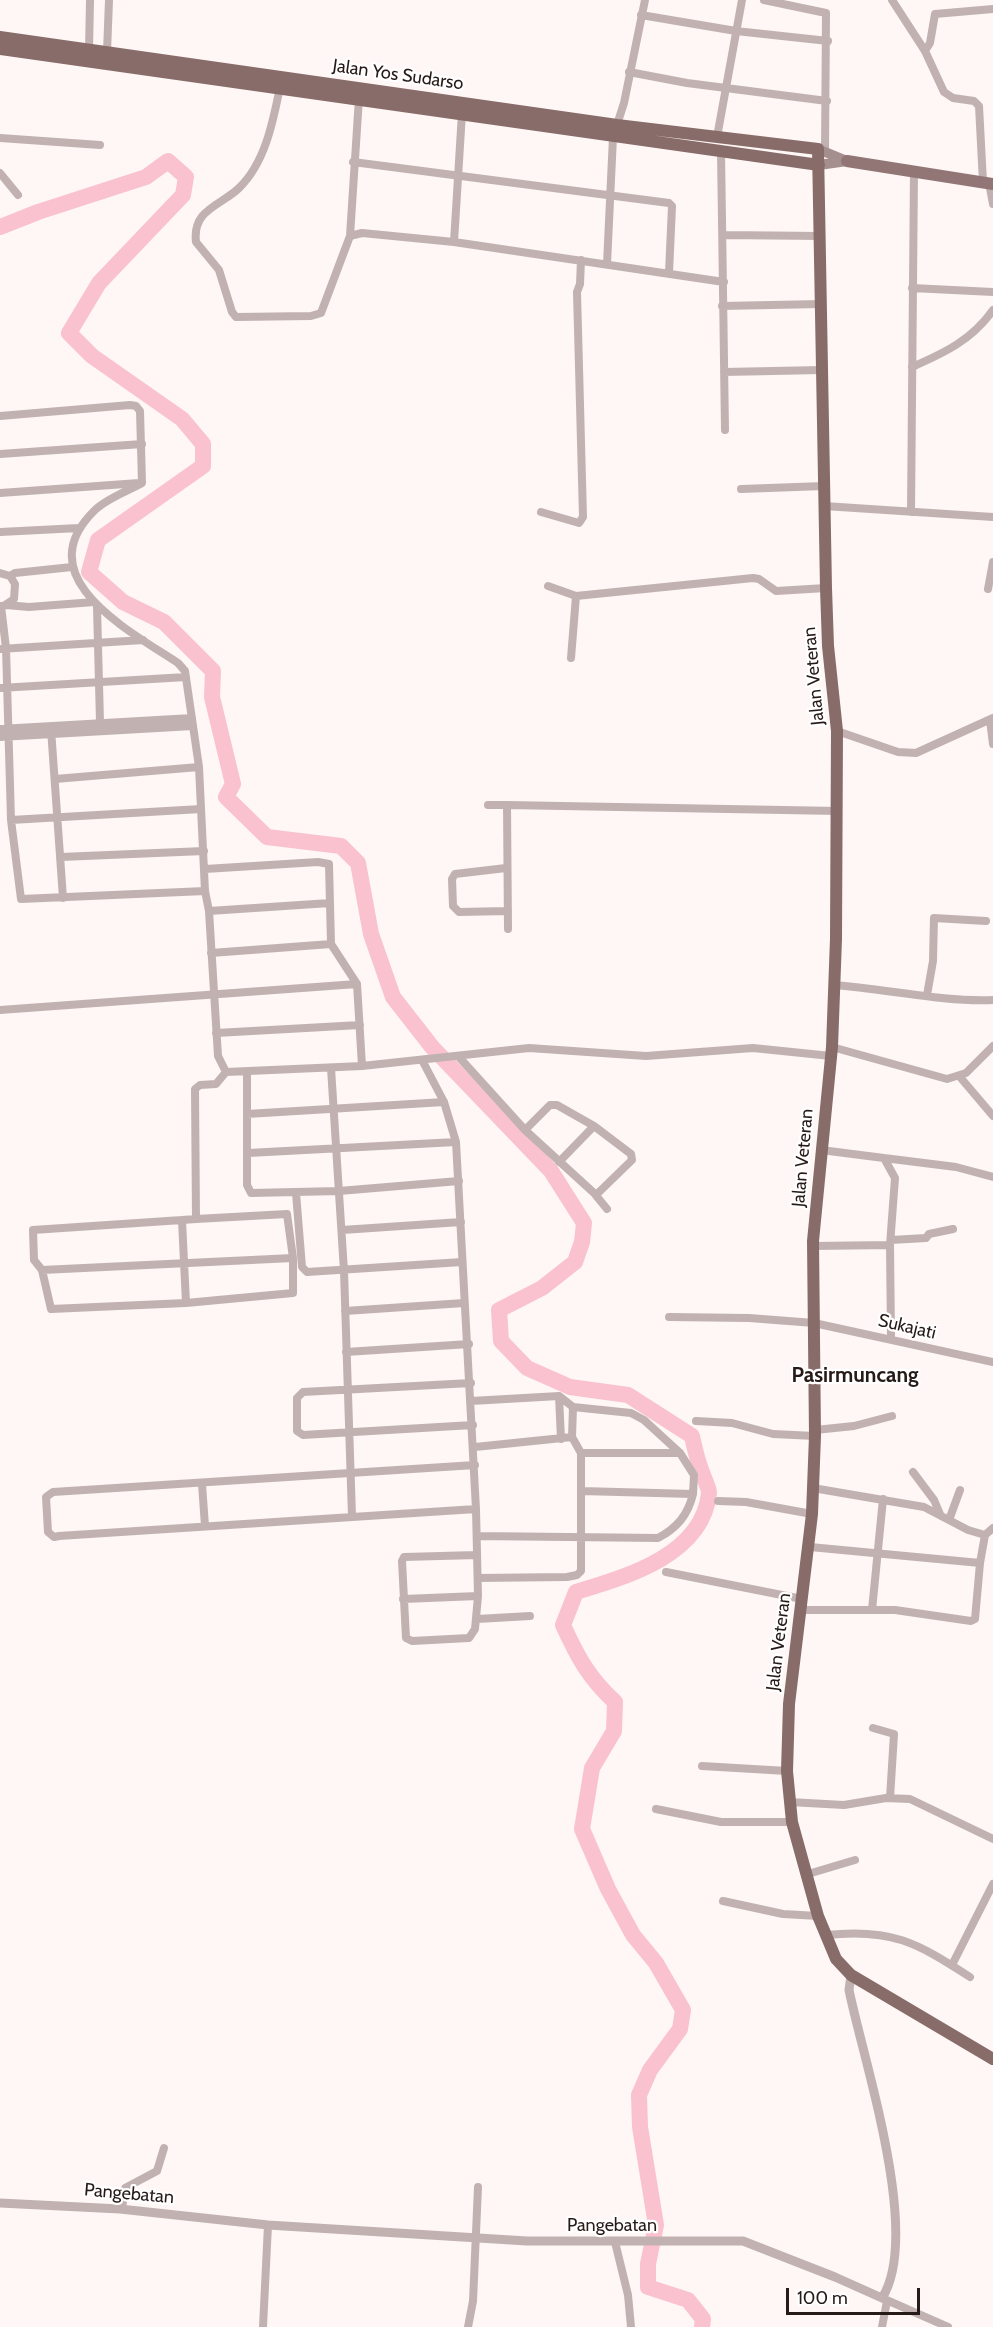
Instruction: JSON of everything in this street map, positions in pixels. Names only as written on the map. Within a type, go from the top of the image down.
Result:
[{"type":"highway","name":"Jalan Yos Sudarso","points":[[0,37],[615,131],[721,151],[819,165]]},
{"type":"highway","name":"Jalan Yos Sudarso","points":[[0,49],[462,113],[615,131],[717,137],[822,150]]},
{"type":"highway","name":"Jalan Veteran","points":[[822,150],[819,165],[819,236],[824,506],[828,646],[837,731],[838,811],[831,1051],[813,1246],[815,1433],[812,1514],[810,1547],[789,1704],[787,1771],[789,1802],[792,1822],[818,1916],[836,1959],[851,1975],[993,2059]]},
{"type":"main road","points":[[822,150],[847,161],[988,183]]},
{"type":"main road","points":[[819,165],[847,161]]},
{"type":"street","points":[[89,50],[90,0]]},
{"type":"street","points":[[107,52],[109,0]]},
{"type":"street","points":[[607,264],[609,195],[615,131],[645,0]]},
{"type":"street","points":[[717,137],[724,87],[742,0]]},
{"type":"street","points":[[764,0],[824,11],[827,16],[827,101],[822,150]]},
{"type":"street","points":[[892,0],[925,51],[944,92],[953,98],[974,101],[979,106],[988,183],[993,204]]},
{"type":"street","points":[[925,51],[930,43],[935,14],[993,9]]},
{"type":"street","points":[[641,15],[736,31],[828,40]]},
{"type":"street","points":[[629,72],[827,101]]},
{"type":"street","points":[[280,87],[262,154],[255,168],[238,190],[213,204],[200,223],[196,242],[219,270],[236,317],[311,316],[324,309],[350,236],[353,162],[359,98]]},
{"type":"street","points":[[454,242],[462,113]]},
{"type":"street","points":[[0,138],[100,145]]},
{"type":"street","points":[[721,151],[725,430]]},
{"type":"street","points":[[353,162],[672,204],[669,273]]},
{"type":"street","points":[[0,172],[18,195]]},
{"type":"street","points":[[910,512],[914,172]]},
{"type":"street","points":[[350,236],[371,233],[454,242],[723,282]]},
{"type":"street","points":[[723,235],[819,236]]},
{"type":"street","points":[[541,513],[579,523],[584,517],[577,361],[577,292],[580,284],[581,260]]},
{"type":"street","points":[[912,288],[993,292]]},
{"type":"street","points":[[722,306],[820,304]]},
{"type":"street","points":[[912,368],[951,350],[981,327],[993,310]]},
{"type":"street","points":[[723,372],[821,370]]},
{"type":"street","points":[[0,416],[133,405],[140,411],[142,483]]},
{"type":"street","points":[[0,454],[142,444]]},
{"type":"street","points":[[0,494],[142,483]]},
{"type":"street","points":[[142,483],[97,508],[79,528],[71,554],[72,567],[95,604],[178,663],[186,677],[199,767],[205,891],[209,911],[219,1063],[226,1072],[247,1073],[362,1066],[529,1048],[646,1056],[753,1048],[831,1051],[947,1079],[960,1077],[993,1046]]},
{"type":"street","points":[[741,489],[824,486]]},
{"type":"street","points":[[824,506],[993,517]]},
{"type":"street","points":[[0,532],[79,528]]},
{"type":"street","points":[[988,589],[993,562]]},
{"type":"street","points":[[10,576],[15,573],[72,567]]},
{"type":"street","points":[[0,573],[10,576],[15,585],[16,594],[2,606]]},
{"type":"street","points":[[548,586],[576,596],[753,578],[759,579],[776,591],[826,588]]},
{"type":"street","points":[[571,658],[576,596]]},
{"type":"street","points":[[2,606],[95,604]]},
{"type":"street","points":[[95,604],[100,722]]},
{"type":"street","points":[[2,606],[4,733],[10,771],[12,820],[21,899],[205,891]]},
{"type":"street","points":[[3,649],[143,640]]},
{"type":"street","points":[[3,688],[186,677]]},
{"type":"street","points":[[837,731],[898,752],[916,753],[991,719],[993,744]]},
{"type":"street","points":[[51,730],[100,722],[192,722]]},
{"type":"street","points":[[4,733],[192,722]]},
{"type":"street","points":[[51,730],[63,898]]},
{"type":"street","points":[[55,779],[199,767]]},
{"type":"street","points":[[0,772],[10,771]]},
{"type":"street","points":[[488,805],[838,811]]},
{"type":"street","points":[[507,805],[508,929]]},
{"type":"street","points":[[12,820],[201,809]]},
{"type":"street","points":[[61,857],[204,851]]},
{"type":"street","points":[[205,869],[327,862],[330,872],[331,944],[357,984],[362,1066]]},
{"type":"street","points":[[506,868],[455,874],[452,888],[453,906],[459,912],[508,911]]},
{"type":"street","points":[[209,911],[330,903]]},
{"type":"street","points":[[927,995],[933,961],[934,918],[986,921]]},
{"type":"street","points":[[211,953],[331,944]]},
{"type":"street","points":[[0,1010],[214,992],[357,984]]},
{"type":"street","points":[[834,985],[927,995],[958,1001],[993,1000]]},
{"type":"street","points":[[216,1033],[360,1024]]},
{"type":"street","points":[[456,1057],[525,1130],[596,1195],[607,1209]]},
{"type":"street","points":[[425,1060],[444,1102],[456,1142],[464,1304],[469,1344],[475,1447],[478,1596],[477,1619],[473,1635],[469,1638],[412,1641],[406,1638],[402,1561],[404,1557],[477,1555]]},
{"type":"street","points":[[331,1068],[344,1271],[352,1516]]},
{"type":"street","points":[[196,1219],[195,1089],[200,1085],[216,1084],[226,1072]]},
{"type":"street","points":[[247,1073],[246,1185],[249,1191],[257,1194],[339,1191],[459,1181]]},
{"type":"street","points":[[960,1077],[993,1116]]},
{"type":"street","points":[[247,1114],[444,1102]]},
{"type":"street","points":[[525,1130],[553,1105],[594,1126],[633,1158],[596,1195]]},
{"type":"street","points":[[559,1162],[594,1126]]},
{"type":"street","points":[[248,1153],[456,1142]]},
{"type":"street","points":[[821,1150],[956,1167],[993,1178]]},
{"type":"street","points":[[884,1158],[894,1178],[890,1242],[891,1338]]},
{"type":"street","points":[[296,1193],[304,1270],[311,1274],[462,1262]]},
{"type":"street","points":[[287,1214],[293,1258],[294,1290],[290,1295],[186,1303],[54,1310],[48,1304],[42,1270],[34,1260],[32,1234],[37,1228],[196,1219],[287,1214]]},
{"type":"street","points":[[182,1220],[186,1303]]},
{"type":"street","points":[[342,1230],[461,1222]]},
{"type":"street","points":[[813,1246],[926,1238],[929,1234],[953,1229]]},
{"type":"street","points":[[42,1270],[293,1258]]},
{"type":"street","points":[[345,1311],[464,1304]]},
{"type":"street","name":"Sukajati","points":[[669,1317],[748,1318],[814,1323],[993,1362]]},
{"type":"street","points":[[346,1352],[469,1344]]},
{"type":"street","points":[[471,1383],[300,1393],[297,1398],[297,1431],[303,1435],[473,1425]]},
{"type":"street","points":[[471,1401],[559,1396],[573,1407],[631,1413],[660,1431],[680,1453],[694,1475],[693,1494],[685,1515],[669,1532],[658,1538],[477,1536]]},
{"type":"street","points":[[559,1396],[561,1439]]},
{"type":"street","points":[[478,1578],[577,1575],[583,1566],[581,1453],[572,1437],[573,1407]]},
{"type":"street","points":[[696,1421],[732,1423],[773,1434],[815,1433],[892,1416]]},
{"type":"street","points":[[475,1447],[572,1437]]},
{"type":"street","points":[[581,1453],[680,1453]]},
{"type":"street","points":[[475,1465],[52,1492],[46,1497],[48,1532],[54,1536],[476,1509]]},
{"type":"street","points":[[913,1472],[934,1500],[940,1514]]},
{"type":"street","points":[[202,1484],[205,1526]]},
{"type":"street","points":[[813,1488],[924,1507],[985,1535]]},
{"type":"street","points":[[949,1520],[960,1490]]},
{"type":"street","points":[[581,1491],[693,1494]]},
{"type":"street","points":[[872,1610],[883,1499]]},
{"type":"street","points":[[718,1502],[746,1502],[812,1514]]},
{"type":"street","points":[[666,1572],[802,1605],[895,1610],[970,1621],[975,1619],[977,1608],[980,1563],[985,1535],[993,1528]]},
{"type":"street","points":[[810,1547],[980,1563]]},
{"type":"street","points":[[403,1599],[478,1596]]},
{"type":"street","points":[[477,1619],[530,1616]]},
{"type":"street","points":[[873,1728],[894,1734],[890,1798]]},
{"type":"street","points":[[702,1766],[787,1771]]},
{"type":"street","points":[[789,1802],[844,1805],[890,1798],[910,1798],[993,1839]]},
{"type":"street","points":[[656,1809],[722,1822],[792,1822]]},
{"type":"street","points":[[808,1874],[855,1860]]},
{"type":"street","points":[[952,1965],[993,1884]]},
{"type":"street","points":[[723,1900],[783,1914],[818,1916]]},
{"type":"street","points":[[826,1935],[866,1932],[889,1935],[952,1965],[970,1977]]},
{"type":"street","points":[[851,1975],[849,1990],[878,2110],[896,2213],[892,2279],[885,2300],[882,2327]]},
{"type":"street","points":[[119,2209],[125,2188],[157,2171],[164,2148]]},
{"type":"street","points":[[468,2327],[473,2301],[478,2187]]},
{"type":"street","name":"Pangebatan","points":[[0,2203],[119,2209],[268,2225],[476,2238],[628,2243],[749,2242],[885,2300]]},
{"type":"street","points":[[263,2327],[268,2225]]},
{"type":"street","points":[[615,2242],[628,2295],[631,2327]]},
{"type":"street","points":[[885,2300],[948,2327]]},
{"type":"waterway","points":[[0,227],[38,212],[146,177],[168,161],[186,177],[183,195],[99,283],[69,333],[92,356],[182,419],[203,444],[203,466],[98,540],[89,572],[123,602],[164,622],[213,671],[212,697],[233,784],[226,797],[267,837],[341,846],[358,863],[371,934],[393,997],[432,1047],[551,1171],[584,1223],[582,1242],[575,1262],[542,1288],[499,1310],[501,1341],[527,1368],[570,1387],[628,1395],[692,1436],[709,1493],[704,1514],[693,1533],[659,1560],[617,1579],[576,1592],[563,1625],[585,1667],[615,1702],[614,1731],[592,1768],[582,1829],[608,1889],[633,1935],[656,1963],[683,2010],[680,2029],[650,2070],[639,2095],[640,2127],[656,2225],[648,2264],[648,2287],[688,2300],[703,2319],[702,2327]]},
{"type":"district","name":"Pasirmuncang","points":[[855,1376]]}]
